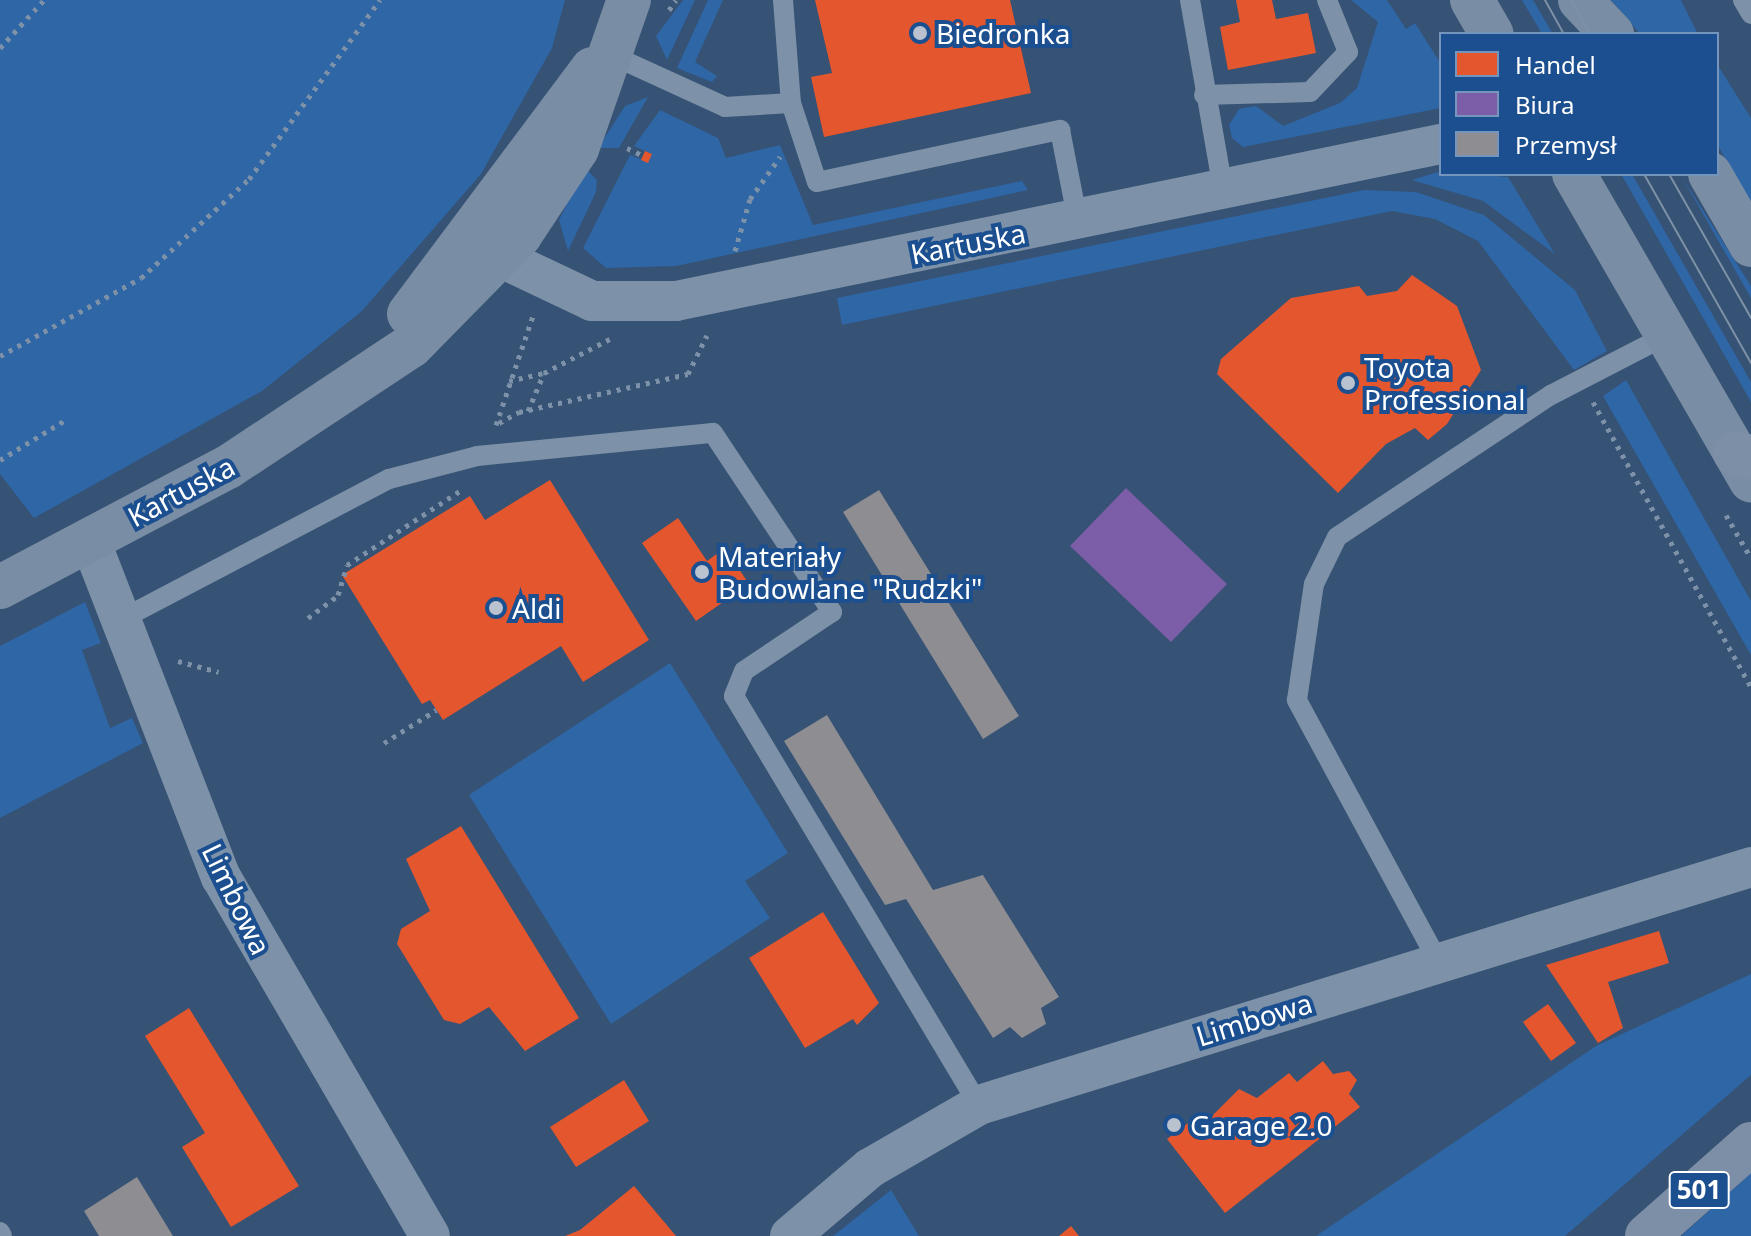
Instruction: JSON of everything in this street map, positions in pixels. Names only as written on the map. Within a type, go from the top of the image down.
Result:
[{"type":"main road","name":"501","points":[[1647,1236],[1751,1144]]},
{"type":"street","name":"Kartuska","points":[[0,587],[228,467],[411,346],[484,250],[577,149],[605,52],[629,0]]},
{"type":"street","points":[[1472,0],[1491,32]]},
{"type":"street","points":[[1580,0],[1610,32]]},
{"type":"street","name":"Kartuska","points":[[484,250],[592,301],[676,301],[1078,222],[1439,144]]},
{"type":"street","points":[[1575,176],[1746,464]]},
{"type":"street","points":[[1711,176],[1751,245]]},
{"type":"street","name":"Limbowa","points":[[90,540],[235,905],[430,1236]]},
{"type":"street","name":"Limbowa","points":[[790,1236],[870,1168],[979,1105],[1751,867]]},
{"type":"lane","points":[[783,0],[791,103],[798,138],[817,182],[1060,130],[1078,222]]},
{"type":"lane","points":[[1190,0],[1204,95],[1223,190]]},
{"type":"lane","points":[[1204,95],[1310,92],[1348,52],[1327,0]]},
{"type":"lane","points":[[1743,0],[1751,14]]},
{"type":"lane","points":[[605,52],[725,107],[791,103]]},
{"type":"lane","points":[[1439,963],[1297,700],[1314,584],[1337,537],[1551,395],[1583,384],[1667,335]]},
{"type":"lane","points":[[122,619],[389,479],[477,456],[713,433],[832,612],[744,671],[734,696],[979,1105]]},
{"type":"path","points":[[0,48],[44,0]]},
{"type":"path","points":[[0,356],[141,278],[249,179],[380,0]]},
{"type":"path","points":[[735,260],[736,233],[750,199],[798,138]]},
{"type":"path","points":[[627,148],[642,155]]},
{"type":"path","points":[[308,618],[338,595],[347,565],[456,496],[496,426],[538,304]]},
{"type":"path","points":[[509,381],[544,373],[600,348],[623,328]]},
{"type":"path","points":[[496,426],[528,411],[688,374],[703,355],[709,329]]},
{"type":"path","points":[[528,411],[544,373]]},
{"type":"path","points":[[1583,384],[1751,687]]},
{"type":"path","points":[[0,460],[64,421]]},
{"type":"path","points":[[183,664],[219,672]]},
{"type":"path","points":[[384,743],[436,710]]},
{"type":"shaded area","points":[[0,0],[565,0],[552,48],[481,174],[362,311],[262,391],[34,518],[0,474]]},
{"type":"shaded area","points":[[683,0],[695,0],[667,60],[656,36]]},
{"type":"shaded area","points":[[708,0],[723,0],[695,62],[717,76],[712,82],[677,68]]},
{"type":"shaded area","points":[[1351,0],[1387,0],[1406,29],[1415,23],[1439,61],[1439,108],[1243,147],[1232,138],[1229,125],[1239,109],[1256,106],[1283,126],[1340,103],[1357,88],[1378,22]]},
{"type":"shaded area","points":[[1522,0],[1533,0],[1552,32],[1541,32]]},
{"type":"shaded area","points":[[1611,0],[1681,0],[1697,32],[1638,32]]},
{"type":"shaded area","points":[[1719,67],[1751,118],[1751,204],[1719,148]]},
{"type":"shaded area","points":[[648,97],[619,148],[598,148],[625,106]]},
{"type":"shaded area","points":[[660,110],[718,138],[726,158],[780,145],[813,225],[1022,181],[1028,190],[676,266],[606,268],[583,248],[630,155],[648,162],[652,154],[634,146]]},
{"type":"shaded area","points":[[585,168],[597,180],[596,192],[568,251],[559,220]]},
{"type":"shaded area","points":[[1439,172],[1439,176],[1508,177],[1555,254],[1483,201],[1412,180]]},
{"type":"shaded area","points":[[1622,176],[1633,176],[1751,382],[1751,402]]},
{"type":"shaded area","points":[[1681,176],[1751,286],[1751,298]]},
{"type":"shaded area","points":[[1364,190],[1416,192],[1484,215],[1575,290],[1607,351],[1574,370],[1478,241],[1435,219],[1392,211],[842,325],[837,298]]},
{"type":"shaded area","points":[[1626,380],[1751,601],[1751,655],[1603,396]]},
{"type":"shaded area","points":[[85,602],[101,643],[82,650],[110,728],[132,718],[143,743],[0,818],[0,646]]},
{"type":"shaded area","points":[[670,663],[788,853],[745,881],[770,918],[611,1024],[469,795]]},
{"type":"shaded area","points":[[1751,974],[1751,1075],[1565,1236],[1316,1236],[1596,1046]]},
{"type":"shaded area","points":[[1751,1173],[1751,1236],[1681,1236]]},
{"type":"shaded area","points":[[891,1190],[919,1236],[833,1236]]},
{"type":"building: Handel","name":"Biedronka","points":[[815,0],[1010,0],[1031,93],[824,137],[811,77],[832,73]]},
{"type":"building: Handel","points":[[1236,0],[1272,0],[1276,19],[1308,13],[1316,53],[1228,70],[1220,27],[1240,22]]},
{"type":"building: Handel","points":[[645,151],[652,154],[648,163],[641,160]]},
{"type":"building: Handel","name":"Toyota Professional","points":[[1412,275],[1457,306],[1481,370],[1447,424],[1428,440],[1415,428],[1386,444],[1338,493],[1217,374],[1221,359],[1291,298],[1359,286],[1367,296],[1397,291]]},
{"type":"building: Handel","name":"Aldi","points":[[550,480],[649,640],[583,682],[561,646],[443,720],[430,700],[422,704],[342,575],[470,496],[485,520]]},
{"type":"building: Handel","name":"Materiały Budowlane \"Rudzki\"","points":[[678,518],[707,561],[725,548],[749,584],[696,621],[642,543]]},
{"type":"building: Handel","points":[[461,826],[579,1018],[525,1051],[489,1007],[460,1024],[444,1020],[397,944],[401,929],[430,911],[406,859]]},
{"type":"building: Handel","points":[[823,912],[879,1003],[857,1025],[853,1019],[805,1048],[749,958]]},
{"type":"building: Handel","points":[[1659,931],[1669,963],[1608,982],[1623,1028],[1598,1043],[1546,965]]},
{"type":"building: Handel","points":[[1548,1004],[1576,1043],[1551,1061],[1523,1022]]},
{"type":"building: Handel","points":[[189,1008],[299,1186],[231,1227],[182,1147],[205,1133],[145,1036]]},
{"type":"building: Handel","points":[[1323,1061],[1333,1074],[1349,1071],[1357,1080],[1349,1094],[1360,1107],[1225,1213],[1167,1139],[1196,1117],[1202,1126],[1239,1089],[1257,1098],[1289,1073],[1297,1082]]},
{"type":"building: Handel","points":[[624,1080],[649,1121],[576,1167],[550,1127]]},
{"type":"building: Handel","points":[[634,1186],[676,1236],[565,1236],[580,1230]]},
{"type":"building: Handel","points":[[1071,1226],[1079,1236],[1059,1236]]},
{"type":"building: Biura","points":[[1126,488],[1227,584],[1171,642],[1070,546]]},
{"type":"building: Przemysł","points":[[879,490],[1019,716],[983,739],[843,512]]},
{"type":"building: Przemysł","points":[[827,715],[933,890],[983,875],[1059,997],[1041,1008],[1046,1024],[1022,1038],[1010,1027],[993,1038],[906,899],[885,905],[784,741]]},
{"type":"building: Przemysł","points":[[137,1177],[173,1236],[99,1236],[84,1211]]},
{"type":"tram line","points":[[1545,0],[1563,32]]},
{"type":"tram line","points":[[1571,0],[1589,32]]},
{"type":"tram line","points":[[1645,176],[1751,363]]},
{"type":"tram line","points":[[1670,176],[1751,318]]},
{"type":"place","name":"Biedronka","points":[[920,33]]},
{"type":"place","name":"Toyota Professional","points":[[1348,383]]},
{"type":"place","name":"Materiały Budowlane \"Rudzki\"","points":[[702,572]]},
{"type":"place","name":"Aldi","points":[[496,608]]},
{"type":"place","name":"Garage 2.0","points":[[1174,1125]]}]
